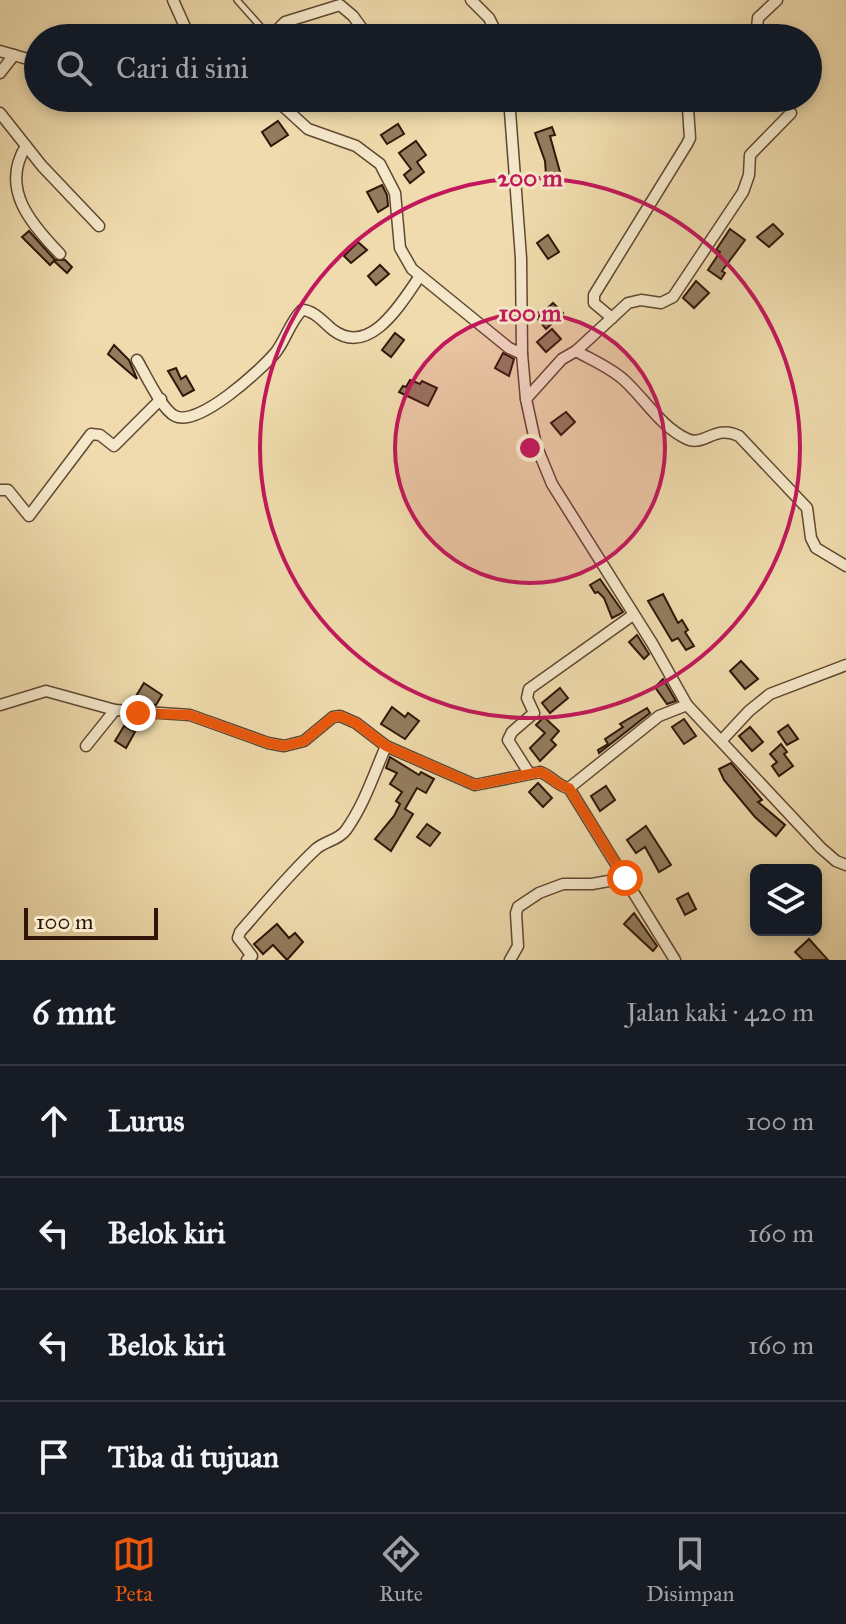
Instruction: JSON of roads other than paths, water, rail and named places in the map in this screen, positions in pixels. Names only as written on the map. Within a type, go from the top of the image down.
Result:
[{"type":"street","points":[[173,0],[184,24]]},
{"type":"street","points":[[471,0],[492,24]]},
{"type":"street","points":[[757,24],[758,18],[777,0]]},
{"type":"street","points":[[283,24],[340,5],[359,24]]},
{"type":"street","points":[[0,51],[24,58]]},
{"type":"street","points":[[0,73],[14,55]]},
{"type":"street","points":[[289,112],[308,129],[356,146],[380,164],[395,193],[400,248],[420,276],[509,348],[522,354]]},
{"type":"street","points":[[510,112],[521,258],[522,354],[526,399],[536,445],[552,484],[687,705],[821,848],[846,865]]},
{"type":"street","points":[[612,318],[594,303],[594,295],[687,144],[690,138],[688,112]]},
{"type":"street","points":[[0,113],[99,226]]},
{"type":"street","points":[[526,399],[562,359],[576,351],[628,303],[641,300],[661,303],[673,297],[743,192],[749,175],[750,155],[791,113]]},
{"type":"street","points":[[26,146],[15,155],[7,169],[5,183],[21,214],[60,254]]},
{"type":"street","points":[[137,360],[172,414],[180,417],[202,410],[230,394],[273,355],[299,312],[304,309],[342,337],[355,339],[382,325],[420,276]]},
{"type":"street","points":[[576,351],[622,379],[656,415],[684,438],[694,441],[722,431],[739,436],[807,508],[811,538],[816,548],[846,566]]},
{"type":"street","points":[[0,490],[8,490],[29,516],[91,434],[100,435],[114,446],[161,399]]},
{"type":"street","points":[[529,773],[508,740],[512,732],[534,713],[527,698],[529,689],[633,615]]},
{"type":"street","points":[[722,740],[770,694],[846,665]]},
{"type":"street","points":[[0,705],[46,691],[115,710],[190,715],[284,746],[304,741],[333,717],[340,716],[356,723],[386,746],[475,785],[540,772],[549,775],[562,787],[569,788],[659,716],[687,705]]},
{"type":"street","points":[[86,746],[115,710]]},
{"type":"street","points":[[247,960],[252,956],[238,938],[240,932],[305,859],[323,843],[341,836],[346,830],[364,799],[386,746]]},
{"type":"street","points":[[569,788],[675,960]]},
{"type":"street","points":[[510,960],[518,946],[518,907],[539,893],[563,884],[592,884],[625,878]]},
{"type":"lane","points":[[237,0],[258,24]]}]
